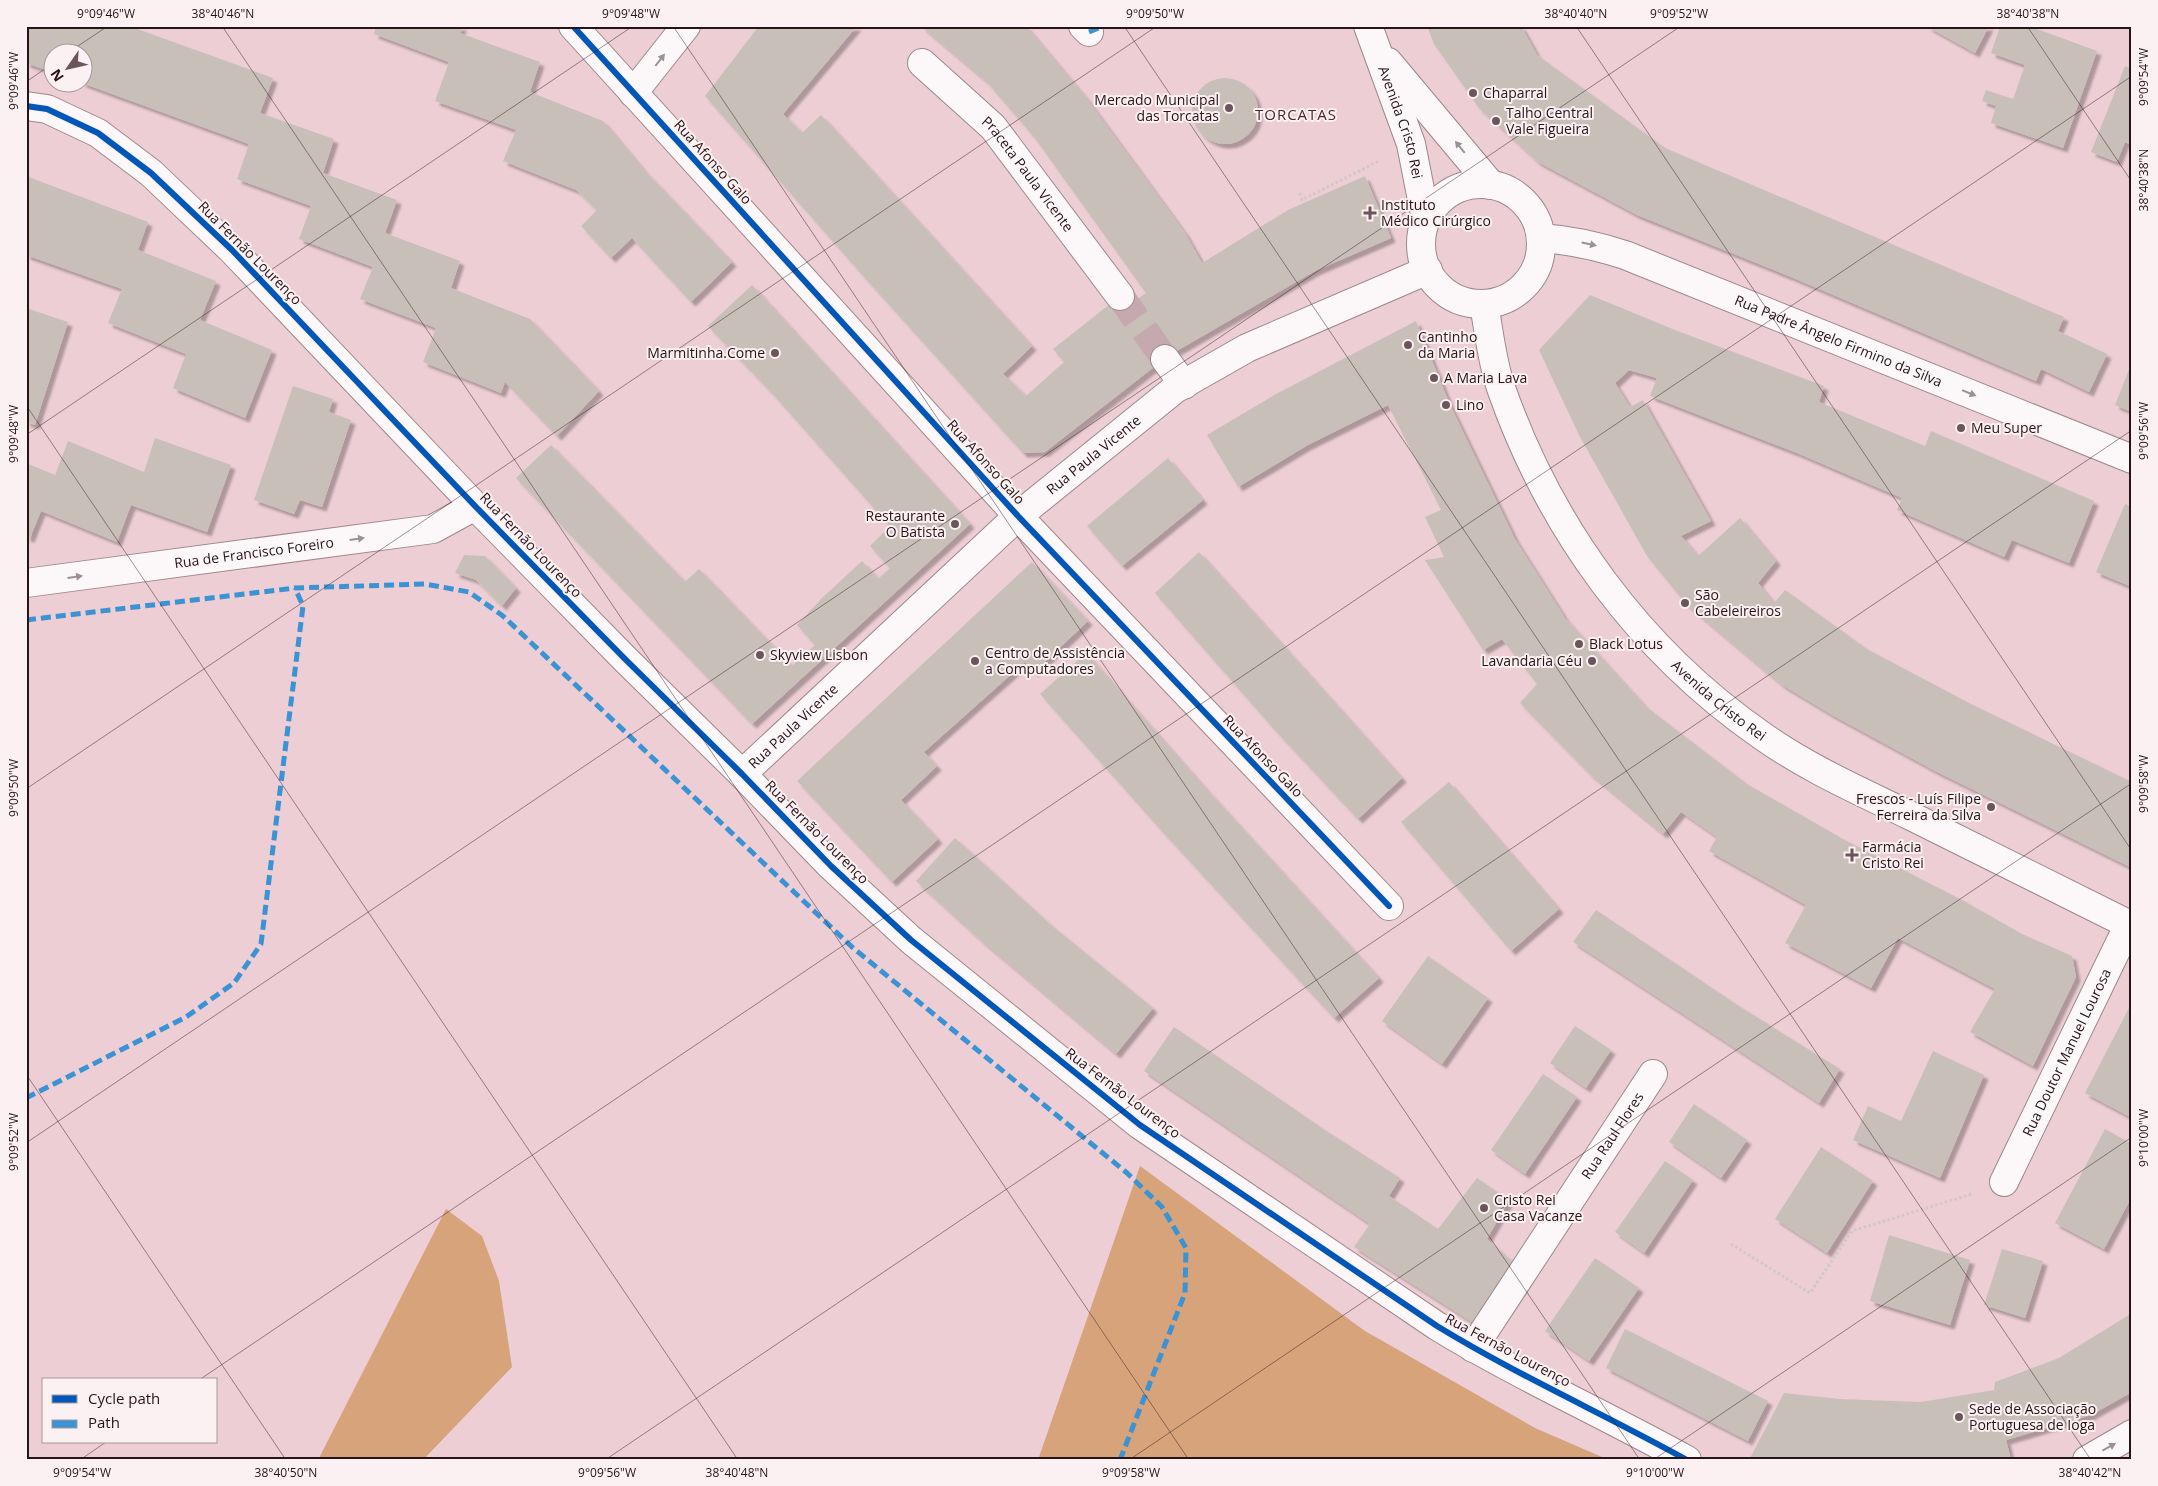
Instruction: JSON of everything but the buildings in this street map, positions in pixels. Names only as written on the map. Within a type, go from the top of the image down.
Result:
[{"type":"street","name":"Rua Afonso Galo","points":[[573,26],[1018,516],[1389,906]]},
{"type":"street","points":[[633,93],[686,26]]},
{"type":"street","points":[[1372,37],[1491,185]]},
{"type":"street","name":"Avenida Cristo Rei","points":[[1372,37],[1411,144],[1426,220]]},
{"type":"street","name":"Praceta Paula Vicente","points":[[922,63],[993,126],[1120,296]]},
{"type":"street","name":"Rua Fernão Lourenço","points":[[26,106],[47,109],[98,133],[151,173],[232,250],[475,506],[625,660],[742,774],[831,866],[911,940],[1140,1125],[1473,1348],[1618,1422],[1687,1460]]},
{"type":"street","points":[[1472,185],[1491,185],[1510,191],[1525,203],[1536,220],[1541,238],[1540,258],[1533,276],[1520,291],[1504,300],[1484,304],[1464,302],[1446,293],[1432,278],[1423,260],[1422,240],[1426,220],[1437,204],[1453,191],[1472,185]]},
{"type":"street","name":"Rua Padre Ângelo Firmino da Silva","points":[[1541,238],[1596,245],[1625,255],[2132,459]]},
{"type":"street","name":"Rua Paula Vicente","points":[[742,774],[1018,516],[1184,385],[1247,348],[1428,270]]},
{"type":"street","name":"Avenida Cristo Rei","points":[[1484,304],[1500,386],[1526,450],[1553,505],[1586,559],[1624,609],[1666,656],[1712,698],[1754,730],[1815,769],[2130,925]]},
{"type":"street","points":[[1165,359],[1184,385]]},
{"type":"street","name":"Rua de Francisco Foreiro","points":[[26,583],[433,530],[475,506]]},
{"type":"street","name":"Rua Doutor Manuel Lourosa","points":[[2004,1182],[2130,925]]},
{"type":"street","name":"Rua Raul Flores","points":[[1473,1348],[1653,1074]]},
{"type":"street","points":[[2087,1460],[2132,1434]]},
{"type":"path","points":[[1300,193],[1302,200],[1411,144]]},
{"type":"path","points":[[1731,1244],[1810,1294],[1852,1231],[1967,1196],[2004,1182]]},
{"type":"shaded area","points":[[1140,1166],[1365,1331],[1535,1428],[1609,1460],[1038,1460]]},
{"type":"shaded area","points":[[446,1209],[482,1236],[499,1281],[512,1367],[423,1460],[318,1460]]},
{"type":"tunnel","points":[[1120,296],[1165,359]]},
{"type":"marked path","points":[[1089,32],[1104,26]]},
{"type":"marked path","points":[[26,620],[295,588],[425,584],[469,592],[503,616],[852,947],[1127,1173],[1162,1207],[1186,1248],[1185,1293],[1120,1460]]},
{"type":"marked path","points":[[26,1098],[186,1017],[234,983],[261,944],[303,606],[295,588]]},
{"type":"cycle path","points":[[573,26],[1018,516],[1389,906]]},
{"type":"cycle path","points":[[26,106],[47,109],[98,133],[151,173],[232,250],[475,506],[625,659],[742,774],[831,866],[911,940],[1140,1125],[1437,1326],[1529,1378],[1687,1460]]},
{"type":"place","name":"Chaparral","points":[[1473,93]]},
{"type":"place","name":"Mercado Municipal das Torcatas","points":[[1229,108]]},
{"type":"place","name":"Talho Central Vale Figueira","points":[[1496,121]]},
{"type":"place","name":"Instituto Médico Cirúrgico","points":[[1370,213]]},
{"type":"place","name":"Cantinho da Maria","points":[[1408,345]]},
{"type":"place","name":"Marmitinha.Come","points":[[775,353]]},
{"type":"place","name":"A Maria Lava","points":[[1434,378]]},
{"type":"place","name":"Lino","points":[[1446,405]]},
{"type":"place","name":"Meu Super","points":[[1961,428]]},
{"type":"place","name":"Restaurante O Batista","points":[[955,524]]},
{"type":"place","name":"São Cabeleireiros","points":[[1685,603]]},
{"type":"place","name":"Black Lotus","points":[[1579,644]]},
{"type":"place","name":"Skyview Lisbon","points":[[760,655]]},
{"type":"place","name":"Centro de Assistência a Computadores","points":[[975,661]]},
{"type":"place","name":"Lavandaria Céu","points":[[1592,661]]},
{"type":"place","name":"Frescos - Luís Filipe Ferreira da Silva","points":[[1991,807]]},
{"type":"place","name":"Farmácia Cristo Rei","points":[[1852,855]]},
{"type":"place","name":"Cristo Rei Casa Vacanze","points":[[1484,1208]]},
{"type":"place","name":"Sede de Associação Portuguesa de Ioga","points":[[1959,1417]]},
{"type":"district","name":"TORCATAS","points":[[1296,115]]}]
